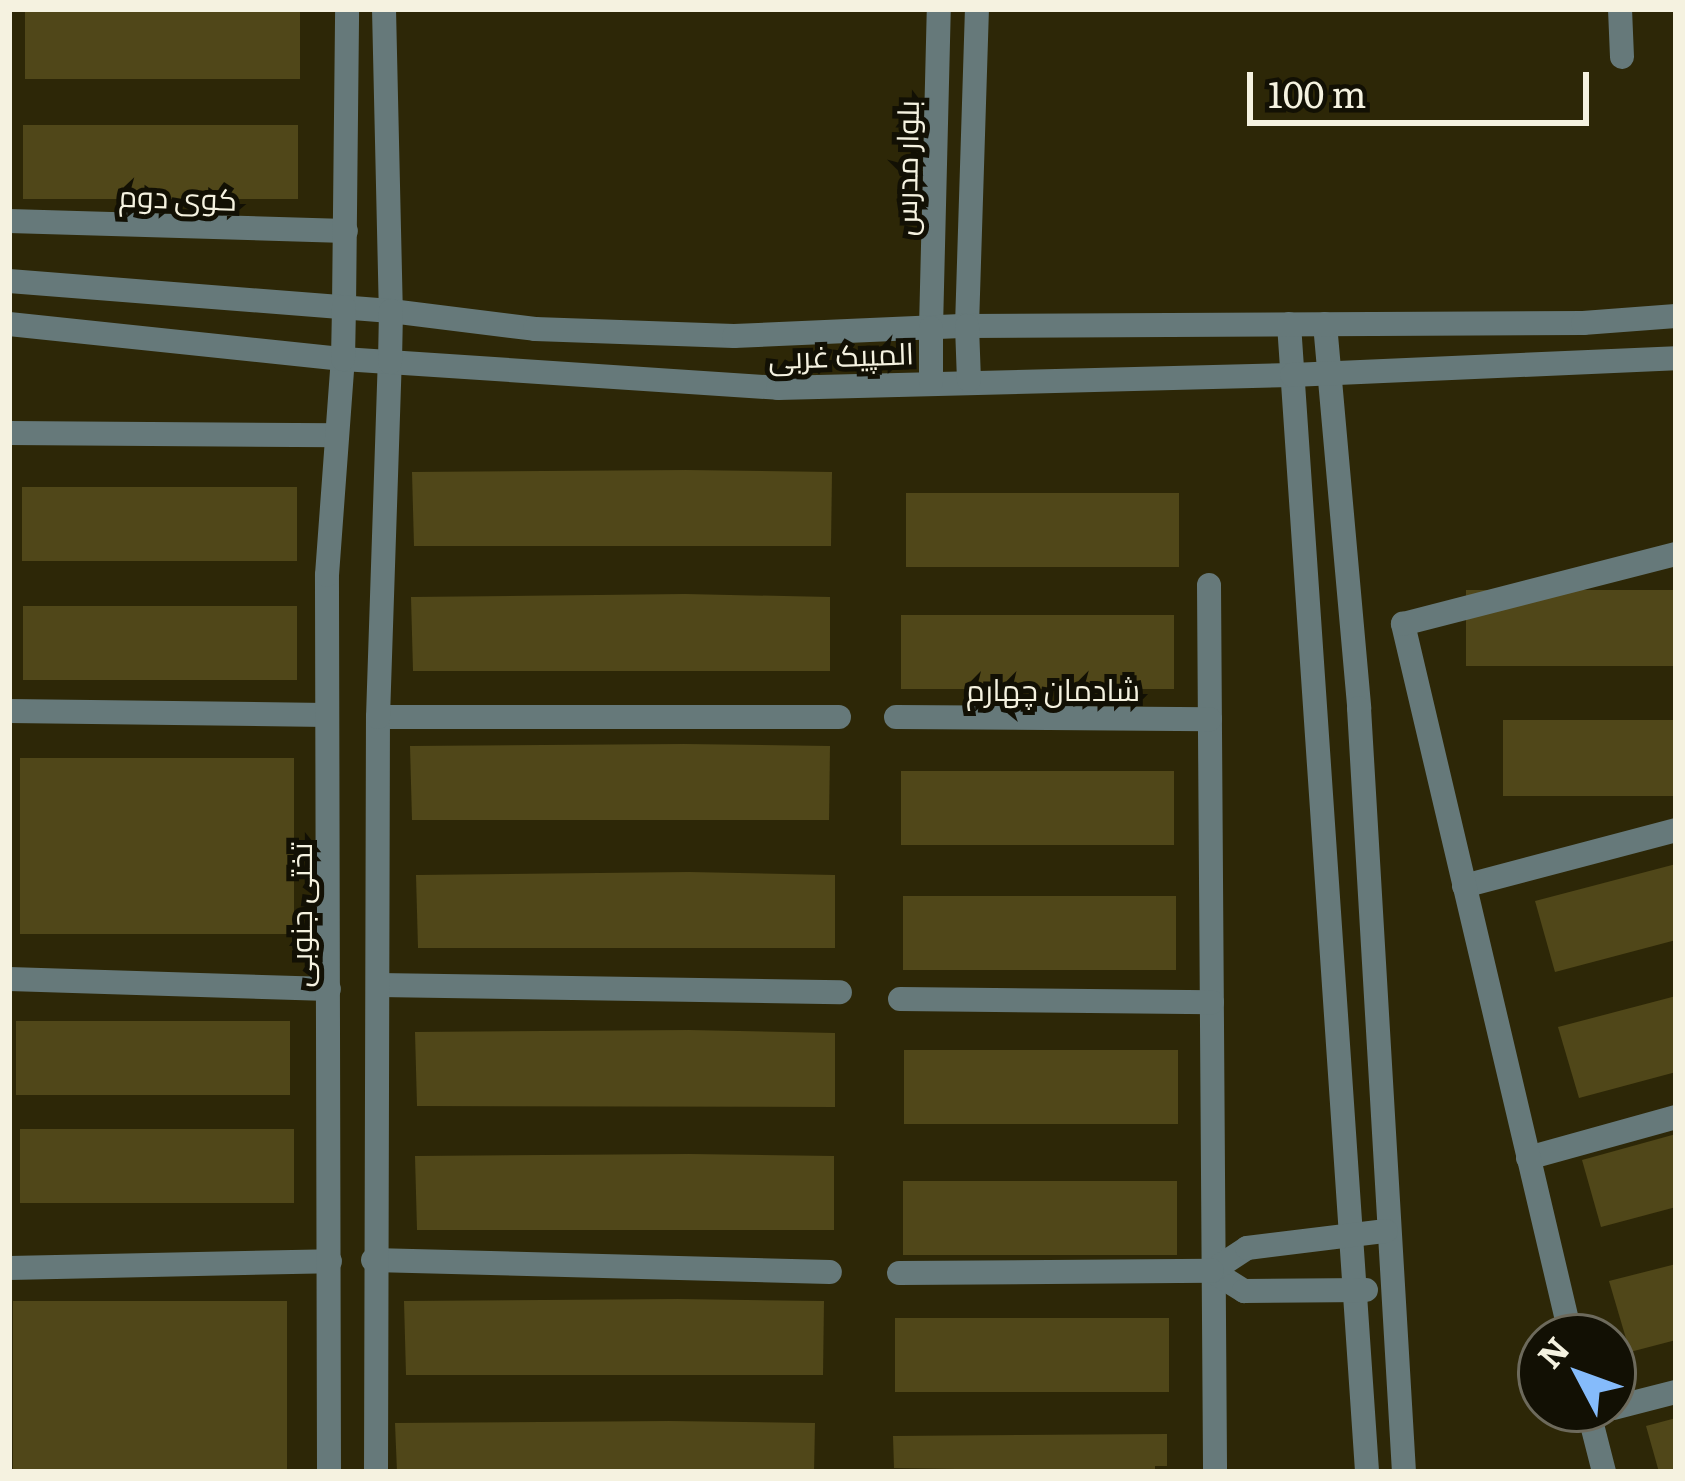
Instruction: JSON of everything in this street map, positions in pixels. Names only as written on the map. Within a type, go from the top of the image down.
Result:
[{"type":"street","name":"تختی جنوبی","points":[[329,1472],[327,558],[343,359],[347,9]]},
{"type":"street","points":[[376,1472],[378,717],[391,311],[384,9]]},
{"type":"street","name":"بلوار مدرس","points":[[931,382],[939,9]]},
{"type":"street","points":[[969,380],[977,9]]},
{"type":"street","points":[[1620,9],[1622,57]]},
{"type":"street","name":"کوی دوم","points":[[9,221],[346,231]]},
{"type":"street","name":"المپیک غربی","points":[[9,281],[391,311],[535,328],[734,336],[967,326],[1583,323],[1676,316]]},
{"type":"street","name":"المپیک غربی","points":[[9,324],[343,359],[778,388],[1330,374],[1676,358]]},
{"type":"street","points":[[1289,324],[1367,1472]]},
{"type":"street","points":[[1325,324],[1359,708],[1386,1231],[1404,1472]]},
{"type":"street","points":[[9,433],[335,435]]},
{"type":"street","points":[[1564,1313],[1403,624],[1676,554]]},
{"type":"street","points":[[1209,585],[1215,1472]]},
{"type":"street","points":[[9,711],[327,715]]},
{"type":"street","points":[[378,717],[838,718]]},
{"type":"street","name":"شادمان چهارم","points":[[896,717],[1210,719]]},
{"type":"street","points":[[1463,886],[1676,830]]},
{"type":"street","points":[[9,980],[329,989]]},
{"type":"street","points":[[379,985],[840,992]]},
{"type":"street","points":[[900,999],[1212,1002]]},
{"type":"street","points":[[1528,1158],[1676,1117]]},
{"type":"street","points":[[1212,1271],[1247,1248],[1386,1231]]},
{"type":"street","points":[[373,1260],[830,1272]]},
{"type":"street","points":[[9,1268],[330,1261]]},
{"type":"street","points":[[898,1273],[1212,1271],[1244,1291],[1390,1290]]},
{"type":"street","points":[[1637,1401],[1676,1392]]},
{"type":"street","points":[[1601,1433],[1604,1472]]},
{"type":"building","points":[[25,9],[300,9],[300,79],[25,79]]},
{"type":"building","points":[[23,125],[298,125],[298,199],[23,199]]},
{"type":"building","points":[[412,472],[832,472],[831,546],[414,546]]},
{"type":"building","points":[[22,487],[297,487],[297,561],[22,561]]},
{"type":"building","points":[[906,493],[1179,493],[1179,567],[906,567]]},
{"type":"building","points":[[1466,590],[1676,590],[1676,666],[1466,666]]},
{"type":"building","points":[[411,597],[830,597],[830,671],[413,671]]},
{"type":"building","points":[[23,606],[297,606],[297,680],[23,680]]},
{"type":"building","points":[[901,615],[1174,615],[1174,689],[901,689]]},
{"type":"building","points":[[1503,720],[1676,720],[1676,796],[1503,796]]},
{"type":"building","points":[[410,746],[830,746],[829,820],[412,820]]},
{"type":"building","points":[[20,758],[294,758],[294,934],[20,934]]},
{"type":"building","points":[[901,771],[1174,771],[1174,845],[901,845]]},
{"type":"building","points":[[1676,864],[1676,940],[1555,972],[1535,901]]},
{"type":"building","points":[[416,875],[835,875],[835,948],[418,948]]},
{"type":"building","points":[[903,896],[1176,896],[1176,970],[903,970]]},
{"type":"building","points":[[1676,996],[1676,1072],[1579,1098],[1558,1027]]},
{"type":"building","points":[[16,1021],[290,1021],[290,1095],[16,1095]]},
{"type":"building","points":[[415,1032],[835,1033],[835,1107],[417,1106]]},
{"type":"building","points":[[904,1050],[1178,1050],[1178,1124],[904,1124]]},
{"type":"building","points":[[20,1129],[294,1129],[294,1203],[20,1203]]},
{"type":"building","points":[[1676,1134],[1676,1207],[1601,1227],[1582,1160]]},
{"type":"building","points":[[415,1156],[834,1156],[834,1230],[417,1230]]},
{"type":"building","points":[[903,1181],[1177,1181],[1177,1255],[903,1255]]},
{"type":"building","points":[[1676,1264],[1676,1340],[1637,1350],[1637,1313],[1618,1313],[1609,1281]]},
{"type":"building","points":[[13,1301],[287,1301],[287,1470],[13,1470]]},
{"type":"building","points":[[404,1301],[824,1301],[823,1375],[406,1375]]},
{"type":"building","points":[[895,1318],[1169,1318],[1169,1392],[895,1392]]},
{"type":"building","points":[[1676,1418],[1676,1472],[1659,1472],[1646,1426]]},
{"type":"building","points":[[395,1423],[815,1423],[814,1472],[397,1472]]},
{"type":"building","points":[[1167,1434],[1167,1466],[1155,1466],[1155,1472],[894,1468],[893,1436]]}]
